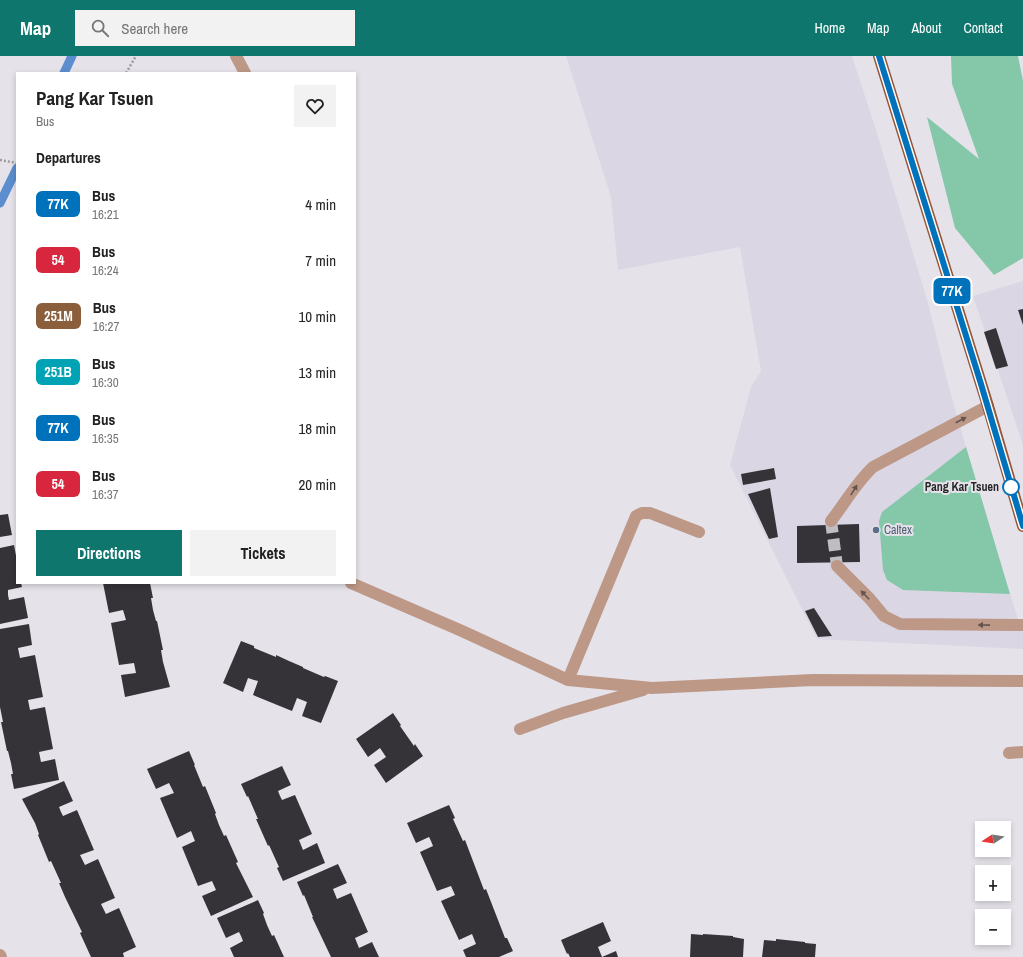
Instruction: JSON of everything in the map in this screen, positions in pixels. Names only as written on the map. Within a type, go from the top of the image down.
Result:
[{"type":"main road","points":[[878,56],[988,406],[1021,514],[1023,526]]},
{"type":"street","points":[[236,56],[244,72]]},
{"type":"street","points":[[831,521],[861,478],[873,467],[988,406]]},
{"type":"street","points":[[568,680],[636,516],[642,513],[650,513],[699,532]]},
{"type":"street","points":[[837,566],[870,599],[884,616],[900,624],[1023,625]]},
{"type":"street","points":[[353,584],[462,631],[568,680],[652,688],[813,680],[1023,681]]},
{"type":"street","points":[[520,729],[563,713],[652,688]]},
{"type":"street","points":[[1009,753],[1023,752]]},
{"type":"path","points":[[127,72],[136,56]]},
{"type":"path","points":[[0,160],[16,163]]},
{"type":"shaded area","points":[[566,56],[852,56],[928,303],[948,384],[966,447],[1023,634],[1023,649],[817,639],[730,465],[751,387],[761,371],[740,247],[618,270],[611,197]]},
{"type":"shaded area","points":[[1023,281],[1023,445],[973,296]]},
{"type":"green space","points":[[951,56],[1018,56],[1023,81],[1023,258],[994,275],[955,228],[927,117],[979,159],[952,84]]},
{"type":"green space","points":[[966,447],[1010,594],[903,590],[887,580],[883,570],[879,521],[882,512]]},
{"type":"building","points":[[1023,309],[1023,325],[1018,310]]},
{"type":"building","points":[[996,328],[1008,366],[996,369],[984,332]]},
{"type":"building","points":[[774,468],[776,479],[743,485],[741,474]]},
{"type":"building","points":[[770,488],[778,537],[769,539],[748,494]]},
{"type":"building","points":[[8,514],[12,535],[0,537],[0,515]]},
{"type":"building","points":[[859,524],[860,562],[797,563],[797,526]]},
{"type":"building","points":[[14,545],[16,556],[16,584],[21,584],[22,587],[8,590],[8,595],[9,600],[24,597],[28,618],[0,624],[0,548]]},
{"type":"building","points":[[103,584],[150,584],[153,598],[151,598],[153,610],[157,621],[163,650],[161,650],[163,662],[170,687],[125,697],[121,675],[136,673],[134,663],[119,665],[111,623],[126,620],[123,610],[109,613]]},
{"type":"building","points":[[814,608],[832,636],[818,637],[805,611]]},
{"type":"building","points":[[29,624],[32,645],[18,648],[20,658],[35,655],[43,697],[28,700],[30,710],[45,707],[53,749],[39,752],[41,762],[55,759],[59,780],[14,789],[11,774],[13,774],[11,763],[1,722],[3,722],[0,707],[0,629]]},
{"type":"building","points":[[241,641],[254,646],[254,648],[276,657],[276,655],[324,677],[325,676],[338,681],[321,723],[302,716],[307,702],[297,698],[292,711],[253,695],[258,681],[248,678],[243,692],[223,683]]},
{"type":"building","points":[[393,713],[401,725],[400,726],[423,756],[386,783],[374,765],[386,757],[380,748],[368,757],[356,739]]},
{"type":"building","points":[[189,751],[203,787],[205,786],[216,813],[215,814],[219,825],[224,836],[226,835],[238,862],[236,863],[253,897],[211,916],[202,896],[216,890],[212,881],[198,886],[182,847],[195,841],[191,831],[177,838],[160,798],[174,793],[169,783],[156,789],[147,769]]},
{"type":"building","points":[[282,766],[291,785],[278,791],[280,796],[282,800],[295,795],[312,834],[299,840],[303,850],[317,843],[325,863],[283,881],[277,868],[279,867],[256,819],[258,819],[248,796],[247,797],[241,784]]},
{"type":"building","points":[[64,781],[73,801],[59,807],[61,812],[63,816],[77,810],[94,850],[80,855],[85,865],[98,859],[115,898],[101,904],[106,914],[119,908],[136,947],[123,953],[124,957],[91,957],[80,933],[82,932],[59,883],[61,883],[51,861],[49,862],[38,835],[39,834],[35,823],[22,799]]},
{"type":"building","points":[[449,805],[455,818],[453,819],[463,841],[465,840],[484,890],[486,889],[505,938],[507,938],[513,951],[499,957],[466,957],[463,950],[476,944],[472,934],[459,940],[441,901],[455,895],[451,886],[437,891],[420,852],[433,846],[431,841],[429,837],[416,843],[407,823]]},
{"type":"building","points":[[338,864],[347,883],[333,889],[337,899],[351,893],[368,932],[355,938],[359,948],[372,942],[379,957],[331,957],[312,917],[304,895],[303,896],[297,882]]},
{"type":"building","points":[[258,900],[272,936],[274,935],[284,957],[234,957],[230,948],[243,941],[241,936],[239,932],[226,938],[217,918]]},
{"type":"building","points":[[603,922],[611,941],[598,947],[602,957],[570,957],[568,953],[567,954],[561,940]]},
{"type":"building","points":[[691,934],[733,936],[744,939],[743,957],[690,957]]},
{"type":"building","points":[[776,939],[816,944],[815,957],[762,957],[764,940],[776,941]]},
{"type":"building","points":[[616,951],[618,957],[602,957]]},
{"type":"waterway","points":[[64,72],[72,56]]},
{"type":"waterway","points":[[0,203],[16,170]]},
{"type":"tunnel","points":[[831,521],[837,566]]},
{"type":"bus line","name":"77K","points":[[879,56],[981,384],[1023,526]]},
{"type":"place","name":"Pang Kar Tsuen","points":[[1011,487]]},
{"type":"place","name":"Caltex","points":[[876,530]]}]
